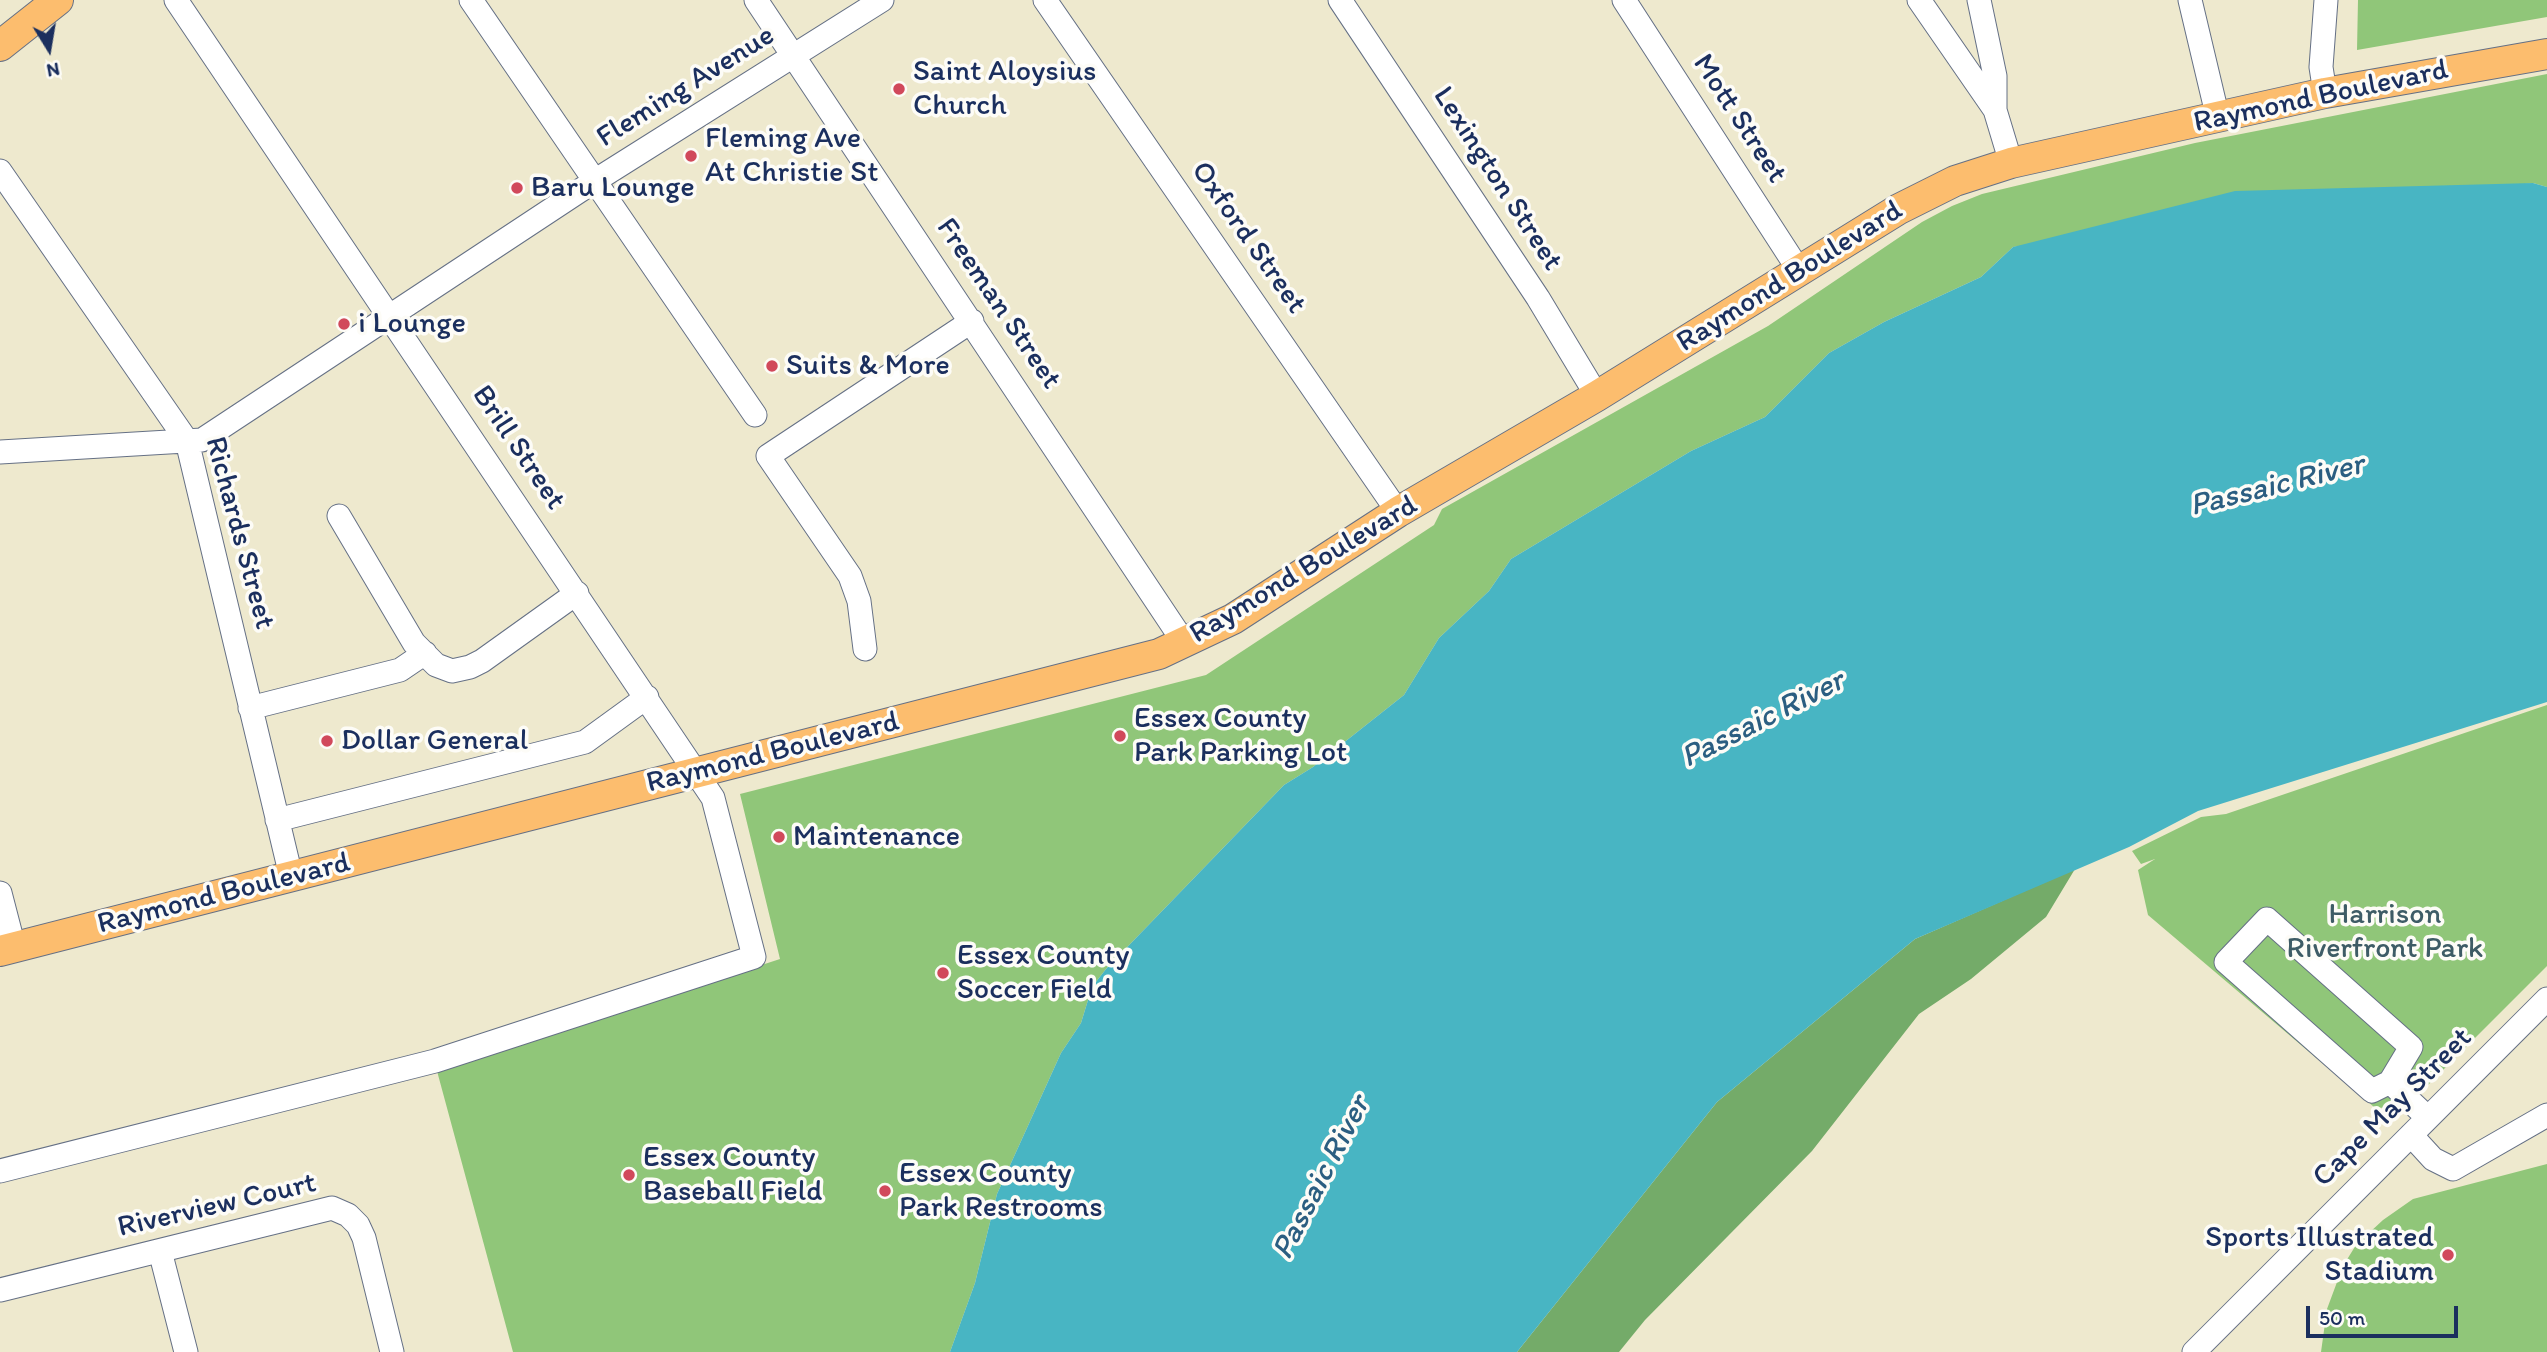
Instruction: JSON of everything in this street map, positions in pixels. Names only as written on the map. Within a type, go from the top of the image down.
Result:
[{"type":"main road","points":[[0,46],[58,0]]},
{"type":"main road","name":"Raymond Boulevard","points":[[7,949],[1140,660],[1185,644],[1233,619],[1398,512],[1597,396],[1936,189],[2011,163],[2325,93],[2547,54]]},
{"type":"street","name":"Brill Street","points":[[0,1171],[435,1061],[754,957],[713,798],[391,315],[176,0]]},
{"type":"street","points":[[471,0],[593,182],[755,415]]},
{"type":"street","name":"Freeman Street","points":[[756,0],[1185,644]]},
{"type":"street","name":"Fleming Avenue","points":[[0,452],[202,440],[593,182],[795,58],[882,0]]},
{"type":"street","name":"Oxford Street","points":[[1045,0],[1398,512]]},
{"type":"street","name":"Lexington Street","points":[[1340,0],[1538,298],[1597,396]]},
{"type":"street","name":"Mott Street","points":[[1624,0],[1800,272]]},
{"type":"street","points":[[1919,0],[1995,110]]},
{"type":"street","points":[[1979,0],[1995,76],[1995,110],[2011,163]]},
{"type":"street","points":[[2190,0],[2218,118]]},
{"type":"street","points":[[2325,93],[2321,68],[2326,0]]},
{"type":"street","name":"Richards Street","points":[[0,171],[187,441],[291,876]]},
{"type":"street","points":[[865,649],[859,601],[850,576],[768,456],[972,321]]},
{"type":"street","points":[[338,516],[414,643],[436,665],[452,671],[470,667],[577,593]]},
{"type":"street","points":[[250,708],[400,670],[425,653]]},
{"type":"street","points":[[277,820],[585,742],[648,697]]},
{"type":"street","points":[[0,893],[7,949]]},
{"type":"street","points":[[2267,919],[2411,1047],[2390,1082],[2372,1091],[2226,962],[2267,919]]},
{"type":"street","name":"Cape May Street","points":[[2194,1352],[2547,999]]},
{"type":"street","points":[[2390,1082],[2428,1118]]},
{"type":"street","points":[[2411,1135],[2433,1159],[2453,1169],[2547,1115]]},
{"type":"street","name":"Riverview Court","points":[[0,1290],[332,1208],[353,1220],[364,1238],[392,1352]]},
{"type":"street","points":[[160,1251],[186,1352]]},
{"type":"green space","points":[[2358,0],[2547,0],[2547,17],[2357,50]]},
{"type":"green space","points":[[2547,74],[2547,187],[2533,183],[2013,247],[1981,277],[1884,322],[1829,353],[1765,417],[1691,451],[1511,559],[1489,591],[1439,638],[1404,695],[1313,767],[1284,785],[1106,969],[1092,987],[1081,1023],[1061,1053],[997,1194],[975,1283],[950,1352],[513,1352],[437,1071],[780,959],[740,794],[1206,675],[1434,525],[1442,509],[1768,326],[1922,222],[1982,194],[2195,143]]},
{"type":"green space","name":"Harrison Riverfront Park","points":[[2547,705],[2547,966],[2403,1110],[2374,1107],[2148,915],[2138,870],[2155,859],[2141,864],[2132,851],[2201,817],[2226,814]]},
{"type":"green space","points":[[2075,869],[2046,917],[1971,979],[1919,1014],[1812,1151],[1645,1320],[1619,1352],[1517,1352],[1717,1102],[1915,939]]},
{"type":"green space","name":"Sports Illustrated Stadium","points":[[2547,1164],[2547,1352],[2321,1352],[2327,1309],[2343,1266],[2356,1245],[2383,1220],[2413,1199]]},
{"type":"water","name":"Passaic River","points":[[2533,183],[2547,187],[2547,702],[2198,811],[2129,847],[1915,939],[1717,1102],[1517,1352],[950,1352],[975,1283],[997,1194],[1061,1053],[1081,1023],[1092,987],[1106,969],[1284,785],[1313,767],[1404,695],[1439,638],[1489,591],[1511,559],[1691,451],[1765,417],[1829,353],[1884,322],[1981,277],[2013,247],[2235,191]]},
{"type":"place","name":"Saint Aloysius Church","points":[[899,89]]},
{"type":"place","name":"Fleming Ave At Christie St","points":[[691,156]]},
{"type":"place","name":"Baru Lounge","points":[[517,188]]},
{"type":"place","name":"i Lounge","points":[[344,324]]},
{"type":"place","name":"Suits & More","points":[[772,366]]},
{"type":"place","name":"Essex County Park Parking Lot","points":[[1120,736]]},
{"type":"place","name":"Dollar General","points":[[327,741]]},
{"type":"place","name":"Maintenance","points":[[779,837]]},
{"type":"place","name":"Essex County Soccer Field","points":[[943,973]]},
{"type":"place","name":"Essex County Baseball Field","points":[[629,1175]]},
{"type":"place","name":"Essex County Park Restrooms","points":[[885,1191]]},
{"type":"place","name":"Sports Illustrated Stadium","points":[[2448,1255]]}]
